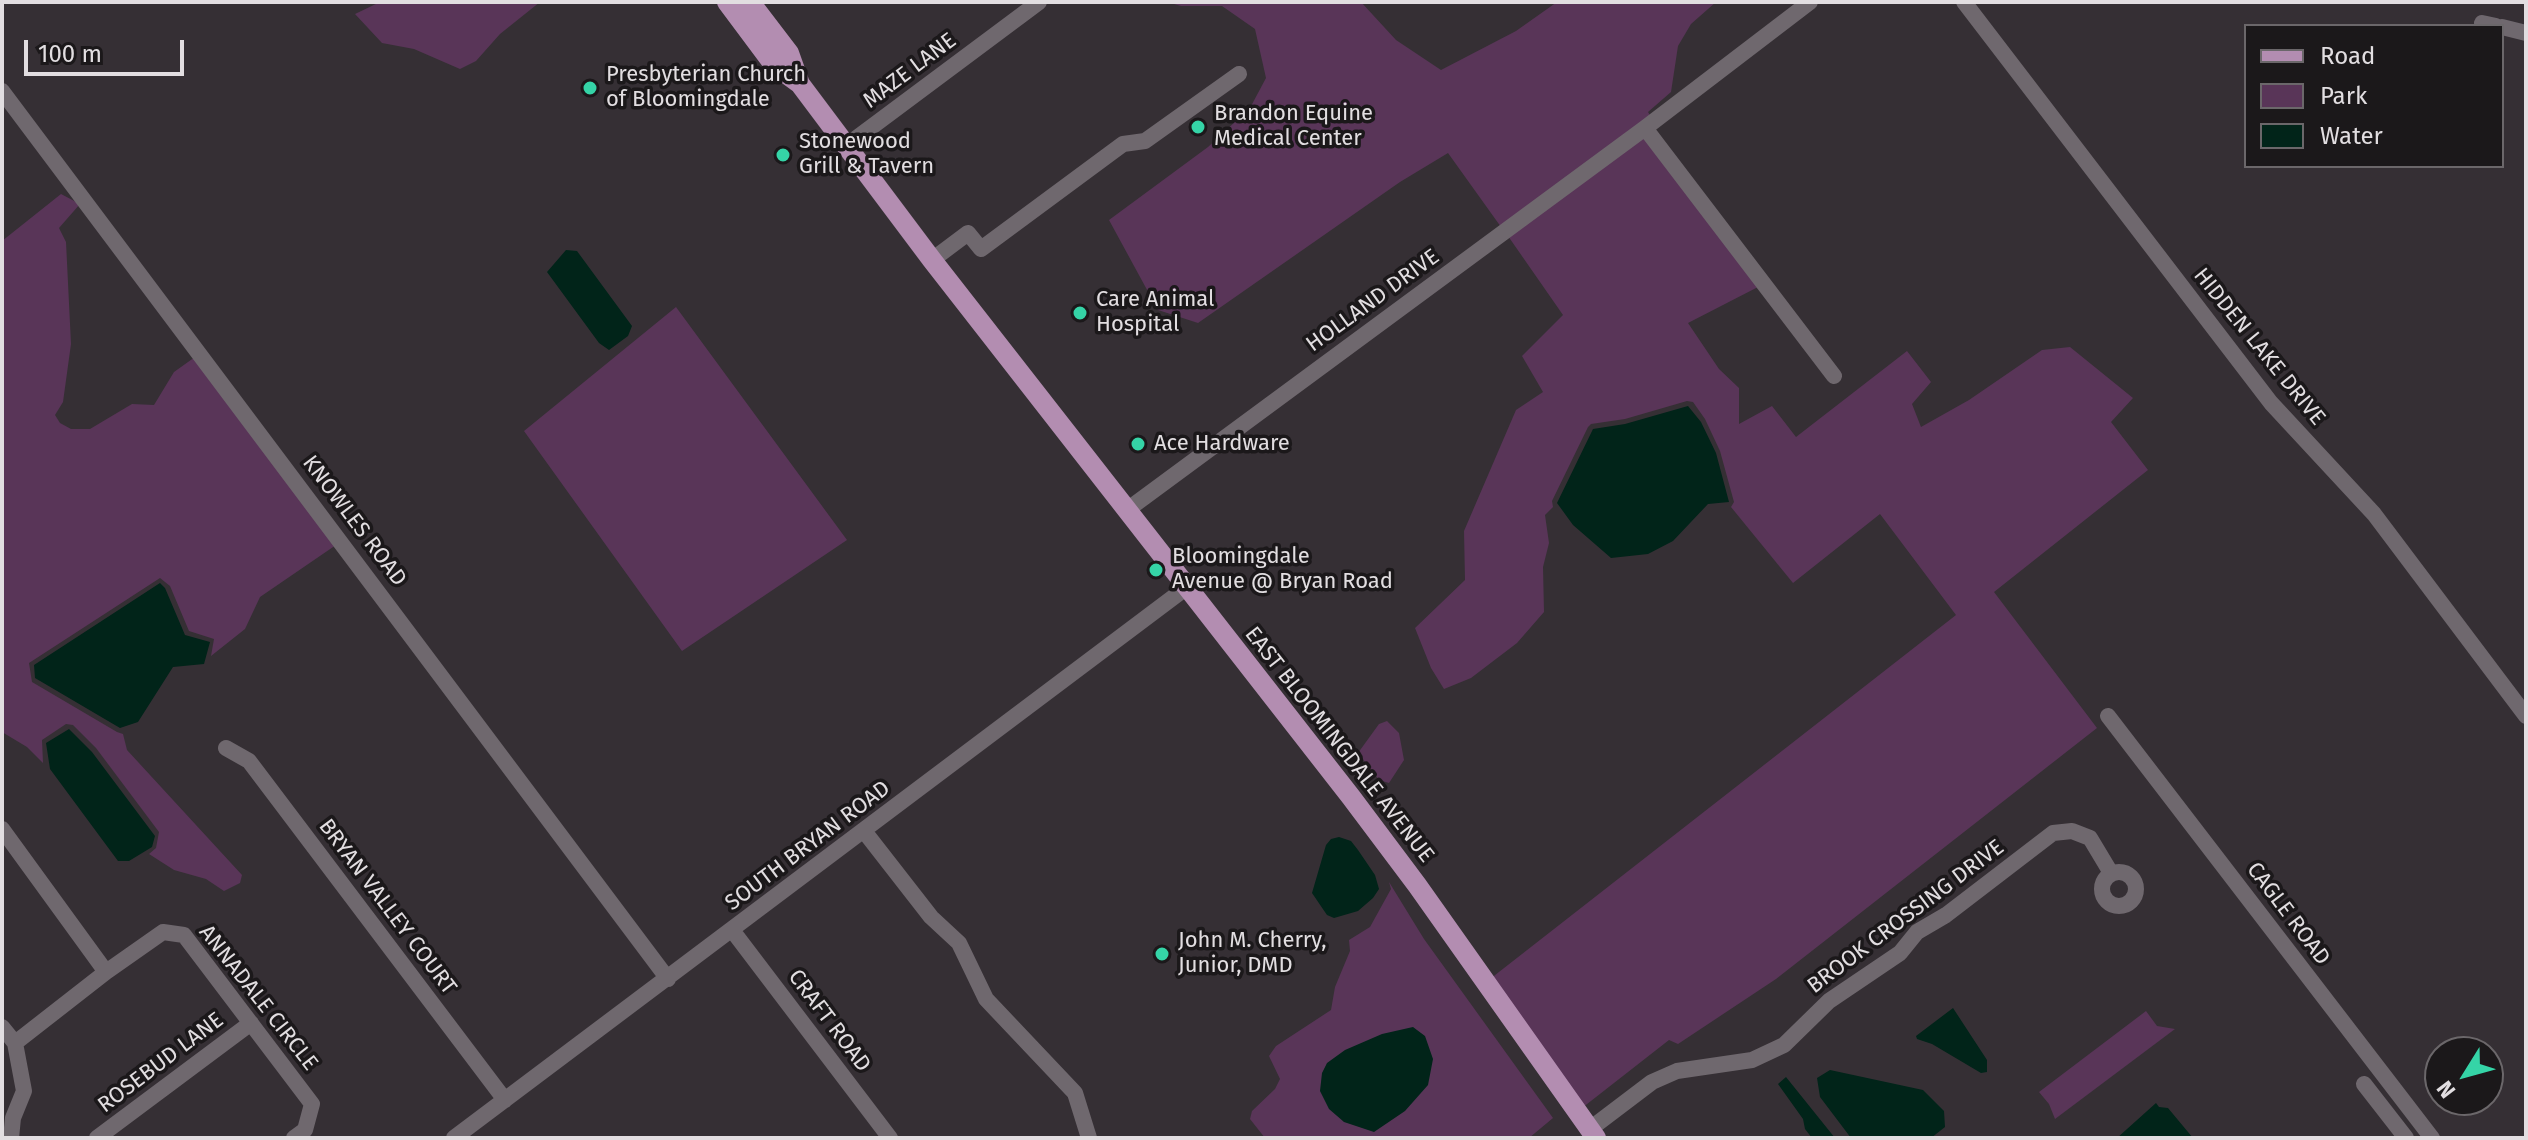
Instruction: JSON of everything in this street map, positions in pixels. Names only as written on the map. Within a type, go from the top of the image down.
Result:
[{"type":"main road","name":"EAST BLOOMINGDALE AVENUE","points":[[727,2],[774,65],[800,84]]},
{"type":"main road","name":"EAST BLOOMINGDALE AVENUE","points":[[750,2],[789,53],[800,84],[846,146],[1417,885],[1593,1134]]},
{"type":"street","name":"MAZE LANE","points":[[846,146],[1039,2]]},
{"type":"street","name":"HOLLAND DRIVE","points":[[1127,510],[1645,128],[1810,2]]},
{"type":"street","name":"HIDDEN LAKE DRIVE","points":[[1964,2],[2271,403],[2374,514],[2526,716]]},
{"type":"street","points":[[2504,28],[2526,33]]},
{"type":"street","points":[[932,260],[968,233],[981,249],[1123,144],[1145,141],[1239,74]]},
{"type":"street","name":"KNOWLES ROAD","points":[[2,91],[668,979]]},
{"type":"street","points":[[1645,128],[1834,376]]},
{"type":"street","name":"SOUTH BRYAN ROAD","points":[[454,1138],[1187,587]]},
{"type":"street","name":"CAGLE ROAD","points":[[2108,716],[2432,1138]]},
{"type":"street","name":"BRYAN VALLEY COURT","points":[[226,748],[249,761],[505,1100]]},
{"type":"street","points":[[2,829],[106,972]]},
{"type":"street","points":[[864,831],[931,917],[959,943],[986,999],[1075,1093],[1089,1138]]},
{"type":"street","name":"BROOK CROSSING DRIVE","points":[[1593,1134],[1652,1082],[1677,1071],[1752,1060],[1784,1045],[1829,1001],[1900,953],[1917,932],[1946,915],[2053,833],[2072,831],[2090,838],[2111,873]]},
{"type":"street","name":"CRAFT ROAD","points":[[732,930],[890,1138]]},
{"type":"street","name":"ANNADALE CIRCLE","points":[[15,1043],[163,932],[184,935],[312,1104],[305,1130],[294,1138]]},
{"type":"street","name":"ROSEBUD LANE","points":[[97,1138],[251,1023]]},
{"type":"street","points":[[2,1027],[15,1043],[24,1091],[13,1118],[11,1138]]},
{"type":"street","points":[[2364,1084],[2406,1138]]},
{"type":"green space","points":[[380,2],[540,2],[500,34],[476,61],[460,69],[414,49],[382,43],[355,14]]},
{"type":"green space","points":[[1167,2],[1361,2],[1396,40],[1441,70],[1516,31],[1557,2],[1716,2],[1691,24],[1678,46],[1671,92],[1648,112],[1651,117],[1501,227],[1448,153],[1400,182],[1198,323],[1158,310],[1109,220],[1208,147],[1250,108],[1266,78],[1255,29],[1222,6],[1181,6]]},
{"type":"green space","points":[[1644,136],[1758,287],[1688,323],[1719,369],[1739,388],[1739,424],[1772,406],[1796,437],[1907,351],[1931,382],[1912,404],[1921,427],[1969,400],[2042,350],[2070,347],[2133,398],[2111,422],[2148,470],[1994,592],[2097,728],[1776,979],[1678,1044],[1669,1040],[1582,1108],[1490,979],[1956,615],[1880,514],[1793,583],[1731,507],[1734,502],[1720,451],[1705,419],[1693,402],[1687,401],[1588,427],[1552,501],[1553,507],[1545,515],[1549,543],[1543,567],[1544,612],[1517,643],[1471,678],[1444,689],[1431,668],[1415,628],[1465,580],[1464,531],[1516,410],[1543,392],[1522,356],[1563,315],[1508,236]]},
{"type":"green space","points":[[61,194],[80,204],[59,228],[66,242],[71,344],[63,402],[55,415],[60,423],[71,429],[90,429],[132,404],[154,405],[174,372],[195,357],[336,545],[260,597],[245,629],[211,656],[214,639],[189,631],[170,586],[160,578],[29,663],[32,682],[123,734],[127,750],[242,875],[240,883],[224,891],[206,879],[174,870],[149,854],[156,848],[159,832],[96,748],[73,725],[66,724],[42,740],[43,763],[27,747],[2,732],[2,241]]},
{"type":"green space","points":[[676,307],[847,540],[682,651],[524,431]]},
{"type":"green space","points":[[1387,721],[1399,733],[1404,760],[1389,783],[1379,780],[1358,753],[1379,724]]},
{"type":"green space","points":[[1389,882],[1424,939],[1553,1118],[1529,1138],[1265,1138],[1250,1119],[1252,1111],[1275,1089],[1280,1079],[1269,1056],[1276,1046],[1331,1010],[1335,987],[1350,951],[1349,940],[1370,927],[1391,889]]},
{"type":"green space","points":[[2146,1011],[2157,1026],[2175,1029],[2055,1119],[2049,1104],[2039,1092]]},
{"type":"water","points":[[566,250],[577,251],[632,326],[628,336],[609,350],[599,343],[547,272]]},
{"type":"water","points":[[1688,406],[1701,422],[1716,453],[1729,502],[1708,504],[1673,541],[1648,554],[1611,558],[1573,525],[1557,503],[1593,429],[1625,424]]},
{"type":"water","points":[[160,583],[185,635],[210,642],[204,664],[173,667],[138,722],[120,728],[35,678],[34,665]]},
{"type":"water","points":[[69,729],[92,752],[155,836],[152,847],[129,861],[118,861],[50,769],[46,743]]},
{"type":"water","points":[[1339,837],[1351,841],[1358,850],[1375,875],[1379,889],[1358,911],[1334,918],[1327,915],[1312,893],[1326,845],[1331,839]]},
{"type":"water","points":[[1953,1008],[1987,1060],[1987,1072],[1981,1073],[1932,1044],[1917,1039],[1916,1036]]},
{"type":"water","points":[[1413,1027],[1425,1036],[1433,1059],[1428,1085],[1405,1111],[1374,1132],[1344,1122],[1329,1109],[1320,1091],[1322,1073],[1327,1063],[1345,1050],[1382,1034]]},
{"type":"water","points":[[1830,1070],[1923,1090],[1944,1111],[1945,1127],[1931,1138],[1851,1138],[1820,1097],[1817,1078]]},
{"type":"water","points":[[1786,1077],[1835,1138],[1812,1138],[1805,1129],[1803,1119],[1778,1084]]},
{"type":"water","points":[[2156,1103],[2159,1107],[2168,1108],[2193,1138],[2117,1138]]},
{"type":"place","name":"Presbyterian Church of Bloomingdale","points":[[590,88]]},
{"type":"place","name":"Brandon Equine Medical Center","points":[[1198,127]]},
{"type":"place","name":"Stonewood Grill & Tavern","points":[[783,155]]},
{"type":"place","name":"Care Animal Hospital","points":[[1080,313]]},
{"type":"place","name":"Ace Hardware","points":[[1138,444]]},
{"type":"place","name":"Bloomingdale Avenue @ Bryan Road","points":[[1156,570]]},
{"type":"place","name":"John M. Cherry, Junior, DMD","points":[[1162,954]]}]
